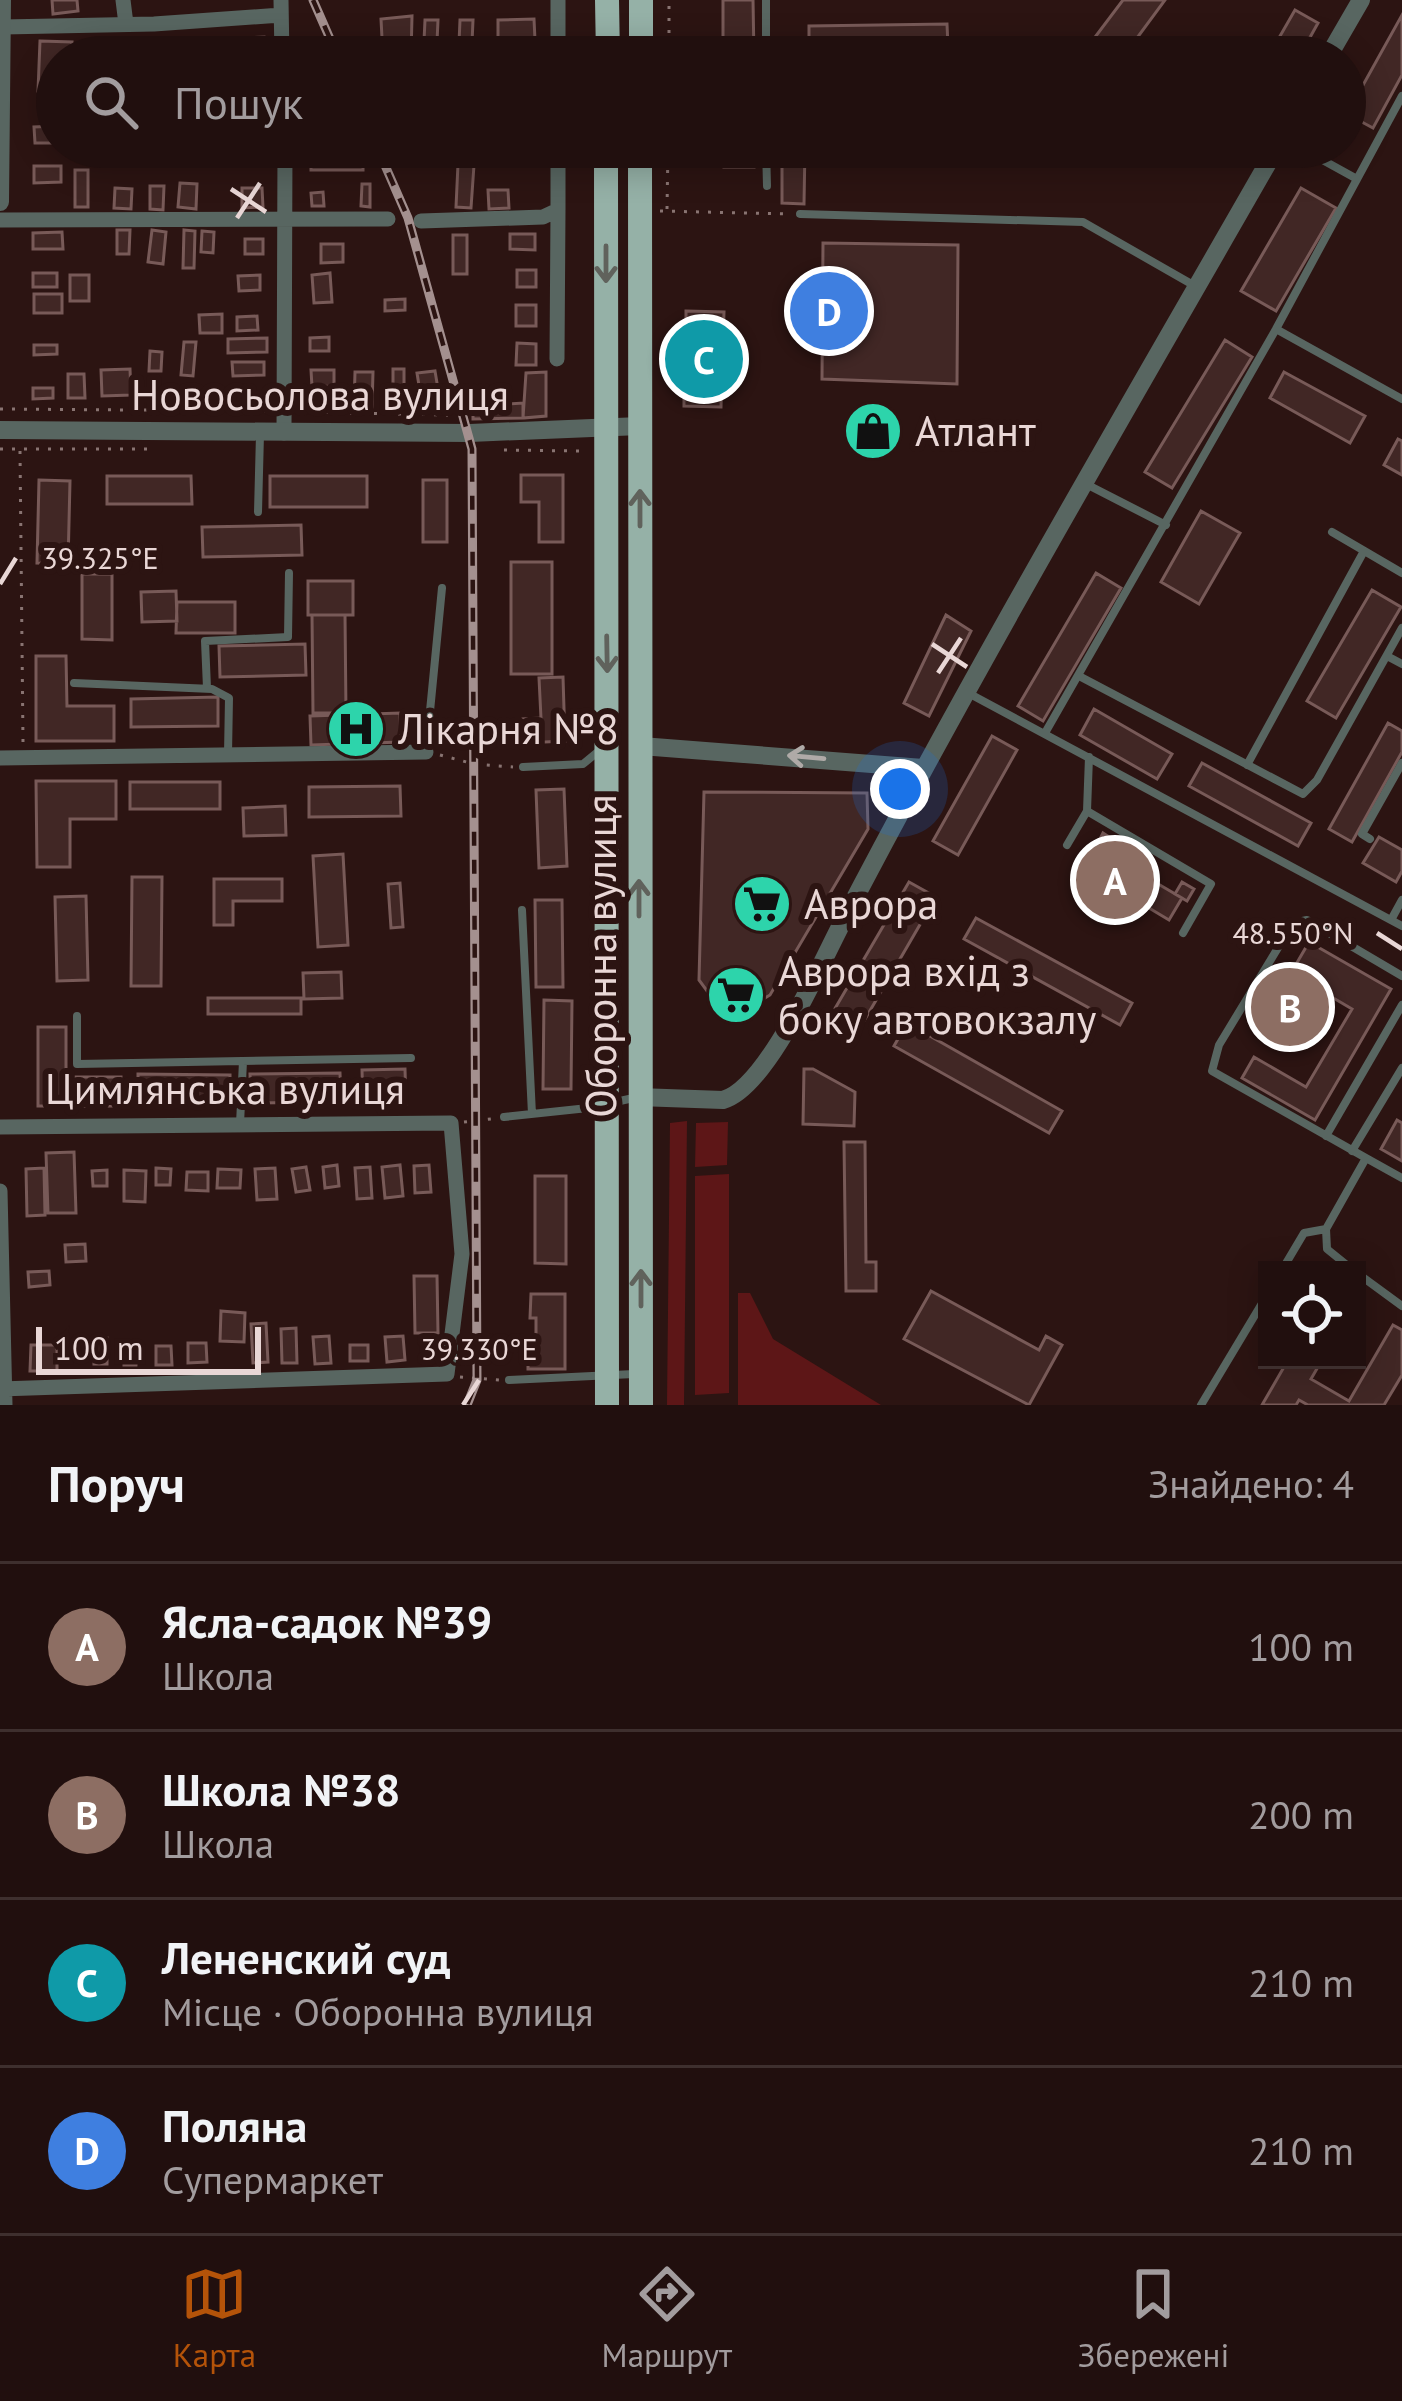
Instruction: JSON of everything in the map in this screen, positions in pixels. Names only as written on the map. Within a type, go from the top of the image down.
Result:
[{"type":"main road","points":[[607,0],[608,36]]},
{"type":"main road","points":[[640,36],[641,0]]},
{"type":"main road","name":"Оборонна вулиця","points":[[607,168],[607,1405]]},
{"type":"main road","name":"Оборонна вулиця","points":[[640,168],[641,1405]]},
{"type":"street","points":[[0,202],[2,0]]},
{"type":"street","points":[[122,0],[126,25]]},
{"type":"street","points":[[558,0],[558,36]]},
{"type":"street","points":[[1340,36],[1361,0]]},
{"type":"street","points":[[3,26],[126,25],[281,8]]},
{"type":"street","points":[[284,433],[286,168]]},
{"type":"street","points":[[557,359],[558,168]]},
{"type":"street","points":[[638,1097],[735,1097],[781,1040],[923,768],[1265,168]]},
{"type":"street","points":[[421,220],[543,217],[559,210]]},
{"type":"street","points":[[0,220],[388,219]]},
{"type":"street","name":"Новосьолова вулиця","points":[[0,430],[470,433],[640,426]]},
{"type":"street","points":[[641,746],[923,768]]},
{"type":"street","points":[[0,758],[426,752]]},
{"type":"street","points":[[0,1191],[3,1394],[447,1374],[462,1255],[451,1124]]},
{"type":"street","name":"Цимлянська вулиця","points":[[0,1127],[451,1124]]},
{"type":"lane","points":[[766,0],[766,36]]},
{"type":"lane","points":[[1366,162],[1402,96]]},
{"type":"lane","points":[[1391,116],[1402,122]]},
{"type":"lane","points":[[766,168],[766,186]]},
{"type":"lane","points":[[1337,168],[1357,179]]},
{"type":"lane","points":[[1046,734],[1363,168]]},
{"type":"lane","points":[[800,214],[1083,222],[1197,287]]},
{"type":"lane","points":[[1276,329],[1402,399]]},
{"type":"lane","points":[[258,512],[260,432]]},
{"type":"lane","points":[[1085,483],[1166,525]]},
{"type":"lane","points":[[1332,532],[1402,573]]},
{"type":"lane","points":[[1247,765],[1364,551]]},
{"type":"lane","points":[[207,688],[205,641],[289,637],[290,573]]},
{"type":"lane","points":[[426,752],[442,588]]},
{"type":"lane","points":[[1079,676],[1303,794],[1402,628]]},
{"type":"lane","points":[[1387,656],[1402,664]]},
{"type":"lane","points":[[74,683],[207,688],[229,698],[228,755]]},
{"type":"lane","points":[[969,693],[1402,926]]},
{"type":"lane","points":[[523,767],[584,764],[608,743],[641,746]]},
{"type":"lane","points":[[1067,845],[1087,811],[1089,757]]},
{"type":"lane","points":[[1370,839],[1362,834],[1402,763]]},
{"type":"lane","points":[[1087,811],[1211,884],[1183,933]]},
{"type":"lane","points":[[1391,920],[1402,900]]},
{"type":"lane","points":[[522,910],[532,1114]]},
{"type":"lane","points":[[1402,976],[1306,920],[1293,923],[1219,1046],[1212,1071],[1402,1178]]},
{"type":"lane","points":[[1326,1136],[1402,1005]]},
{"type":"lane","points":[[77,1016],[77,1064],[411,1058]]},
{"type":"lane","points":[[240,1125],[243,1061]]},
{"type":"lane","points":[[1352,1151],[1402,1068]]},
{"type":"lane","points":[[504,1117],[638,1097]]},
{"type":"lane","points":[[1342,1261],[1327,1249],[1326,1229],[1366,1158]]},
{"type":"lane","points":[[1287,1261],[1304,1233],[1326,1229]]},
{"type":"lane","points":[[1366,1280],[1402,1306]]},
{"type":"lane","points":[[1201,1405],[1258,1310]]},
{"type":"lane","points":[[509,1379],[641,1374]]},
{"type":"path","points":[[669,36],[670,0]]},
{"type":"path","points":[[667,211],[668,168]]},
{"type":"path","points":[[640,211],[800,214]]},
{"type":"path","points":[[0,409],[458,415]]},
{"type":"path","points":[[20,449],[23,758]]},
{"type":"path","points":[[494,449],[580,452]]},
{"type":"path","points":[[426,752],[474,764],[523,767]]},
{"type":"path","points":[[451,1124],[504,1117]]},
{"type":"path","points":[[447,1374],[509,1379]]},
{"type":"shaded area","points":[[687,1121],[684,1405],[667,1405],[670,1123]]},
{"type":"shaded area","points":[[728,1122],[727,1165],[695,1167],[696,1123]]},
{"type":"shaded area","points":[[729,1174],[729,1393],[695,1395],[695,1176]]},
{"type":"shaded area","points":[[738,1293],[750,1293],[773,1339],[881,1405],[738,1405]]},
{"type":"building","points":[[52,0],[77,0],[78,11],[53,14]]},
{"type":"building","points":[[723,0],[753,0],[754,36],[723,36]]},
{"type":"building","points":[[1123,0],[1165,0],[1138,36],[1096,36]]},
{"type":"building","points":[[1295,10],[1318,23],[1311,36],[1280,36]]},
{"type":"building","points":[[1402,15],[1402,75],[1373,128],[1366,124],[1366,80]]},
{"type":"building","points":[[412,16],[412,36],[382,36],[381,19]]},
{"type":"building","points":[[534,19],[535,36],[498,36],[498,20]]},
{"type":"building","points":[[425,20],[438,20],[437,36],[424,36]]},
{"type":"building","points":[[460,20],[473,20],[472,36],[459,36]]},
{"type":"building","points":[[947,24],[948,36],[809,36],[809,26]]},
{"type":"building","points":[[34,166],[61,168],[61,182],[34,183]]},
{"type":"building","points":[[311,168],[363,168],[363,170]]},
{"type":"building","points":[[458,168],[474,168],[471,208],[456,207]]},
{"type":"building","points":[[782,168],[805,168],[804,204],[782,203]]},
{"type":"building","points":[[75,170],[88,170],[88,207],[75,207]]},
{"type":"building","points":[[180,183],[197,184],[196,209],[178,207]]},
{"type":"building","points":[[362,184],[370,184],[370,207],[361,206]]},
{"type":"building","points":[[150,186],[164,186],[163,210],[150,209]]},
{"type":"building","points":[[115,188],[132,189],[131,209],[114,208]]},
{"type":"building","points":[[242,188],[262,188],[263,207],[242,208]]},
{"type":"building","points":[[1301,188],[1336,208],[1276,311],[1241,291]]},
{"type":"building","points":[[488,190],[508,190],[509,208],[489,209]]},
{"type":"building","points":[[323,192],[324,206],[312,206],[311,193]]},
{"type":"building","points":[[117,230],[130,230],[129,254],[117,254]]},
{"type":"building","points":[[152,230],[166,232],[163,264],[148,262]]},
{"type":"building","points":[[184,230],[195,231],[194,268],[183,268]]},
{"type":"building","points":[[202,231],[214,232],[213,253],[201,252]]},
{"type":"building","points":[[62,232],[63,249],[33,249],[33,233]]},
{"type":"building","points":[[510,234],[535,234],[535,250],[510,249]]},
{"type":"building","points":[[453,235],[467,235],[467,274],[453,274]]},
{"type":"building","points":[[245,239],[263,239],[263,254],[245,254]]},
{"type":"building","points":[[823,243],[958,245],[957,384],[822,379]]},
{"type":"building","points":[[321,244],[343,244],[343,262],[321,263]]},
{"type":"building","points":[[517,270],[536,270],[536,287],[517,287]]},
{"type":"building","points":[[33,273],[57,273],[57,287],[33,287]]},
{"type":"building","points":[[330,273],[332,302],[314,303],[312,275]]},
{"type":"building","points":[[70,275],[89,275],[89,301],[70,301]]},
{"type":"building","points":[[260,275],[260,290],[239,291],[238,276]]},
{"type":"building","points":[[34,294],[62,294],[62,313],[34,313]]},
{"type":"building","points":[[405,299],[405,310],[385,311],[385,300]]},
{"type":"building","points":[[516,305],[536,305],[536,326],[516,326]]},
{"type":"building","points":[[686,311],[724,312],[721,407],[684,406],[684,391],[696,391],[697,377],[685,376],[686,342],[695,342],[696,329],[686,328]]},
{"type":"building","points":[[222,314],[222,333],[200,333],[199,315]]},
{"type":"building","points":[[257,316],[258,330],[237,331],[237,317]]},
{"type":"building","points":[[329,337],[329,351],[310,351],[310,338]]},
{"type":"building","points":[[267,338],[267,352],[228,353],[228,339]]},
{"type":"building","points":[[1225,340],[1252,357],[1172,488],[1145,472]]},
{"type":"building","points":[[184,342],[196,342],[193,376],[181,375]]},
{"type":"building","points":[[517,343],[536,344],[536,365],[516,365]]},
{"type":"building","points":[[34,345],[57,345],[57,354],[34,355]]},
{"type":"building","points":[[150,351],[162,352],[161,371],[149,371]]},
{"type":"building","points":[[232,362],[264,362],[264,375],[233,376]]},
{"type":"building","points":[[130,369],[131,395],[102,396],[101,370]]},
{"type":"building","points":[[393,369],[404,369],[404,394],[393,394]]},
{"type":"building","points":[[311,370],[334,370],[334,386],[312,387]]},
{"type":"building","points":[[435,371],[439,395],[421,398],[417,373]]},
{"type":"building","points":[[355,372],[373,372],[372,408],[354,407]]},
{"type":"building","points":[[546,372],[546,416],[523,418],[526,373]]},
{"type":"building","points":[[1284,372],[1365,416],[1350,443],[1270,398]]},
{"type":"building","points":[[68,374],[84,374],[85,398],[68,398]]},
{"type":"building","points":[[33,388],[53,388],[53,398],[33,399]]},
{"type":"building","points":[[503,398],[506,404],[523,403],[523,418],[473,419],[473,399]]},
{"type":"building","points":[[1398,439],[1402,441],[1402,475],[1384,465]]},
{"type":"building","points":[[521,475],[563,475],[563,542],[539,542],[539,502],[521,502]]},
{"type":"building","points":[[107,476],[191,476],[192,504],[107,504]]},
{"type":"building","points":[[270,476],[367,476],[367,507],[270,507]]},
{"type":"building","points":[[39,480],[70,481],[68,564],[37,563]]},
{"type":"building","points":[[423,480],[447,480],[447,542],[423,542]]},
{"type":"building","points":[[1201,511],[1240,533],[1199,604],[1161,582]]},
{"type":"building","points":[[301,525],[302,555],[203,557],[202,527]]},
{"type":"building","points":[[511,562],[552,562],[552,674],[511,674]]},
{"type":"building","points":[[1096,573],[1121,588],[1043,721],[1018,706]]},
{"type":"building","points":[[82,574],[112,574],[112,640],[82,639]]},
{"type":"building","points":[[308,581],[353,581],[353,615],[308,615]]},
{"type":"building","points":[[1372,590],[1401,607],[1336,718],[1307,701]]},
{"type":"building","points":[[176,591],[177,621],[142,622],[141,592]]},
{"type":"building","points":[[177,602],[235,602],[235,633],[176,633]]},
{"type":"building","points":[[312,615],[345,615],[346,713],[313,713]]},
{"type":"building","points":[[946,615],[971,631],[929,716],[904,703]]},
{"type":"building","points":[[305,644],[306,675],[220,677],[219,646]]},
{"type":"building","points":[[36,656],[66,656],[67,706],[114,706],[114,741],[36,741]]},
{"type":"building","points":[[563,677],[565,741],[524,743],[523,719],[541,718],[539,678]]},
{"type":"building","points":[[218,697],[218,726],[131,727],[131,699]]},
{"type":"building","points":[[1094,709],[1172,754],[1157,779],[1080,735]]},
{"type":"building","name":"Лікарня №8","points":[[400,713],[401,742],[311,745],[310,716]]},
{"type":"building","points":[[1388,723],[1402,731],[1402,752],[1352,842],[1329,829]]},
{"type":"building","points":[[992,736],[1017,750],[958,855],[933,841]]},
{"type":"building","points":[[1202,763],[1311,823],[1298,846],[1189,786]]},
{"type":"building","points":[[36,781],[116,781],[116,819],[70,819],[70,867],[37,867]]},
{"type":"building","points":[[130,782],[220,782],[220,809],[130,809]]},
{"type":"building","points":[[400,786],[401,816],[309,817],[309,787]]},
{"type":"building","points":[[564,789],[567,866],[539,868],[536,790]]},
{"type":"building","name":"Аврора","points":[[704,792],[867,793],[868,829],[770,995],[750,1007],[710,995],[699,980]]},
{"type":"building","points":[[285,806],[286,835],[244,836],[243,808]]},
{"type":"building","points":[[1103,833],[1117,842],[1109,855],[1096,847]]},
{"type":"building","points":[[1379,837],[1402,850],[1402,871],[1396,882],[1363,863]]},
{"type":"building","points":[[1102,851],[1182,898],[1169,920],[1089,872]]},
{"type":"building","points":[[343,854],[348,945],[318,947],[313,856]]},
{"type":"building","points":[[132,877],[162,877],[161,986],[131,986]]},
{"type":"building","points":[[214,879],[282,879],[282,901],[233,901],[233,925],[214,925]]},
{"type":"building","points":[[909,882],[936,897],[857,1033],[830,1017]]},
{"type":"building","points":[[1182,882],[1194,889],[1187,901],[1175,894]]},
{"type":"building","points":[[400,883],[403,927],[391,928],[388,884]]},
{"type":"building","points":[[86,896],[88,980],[57,981],[55,897]]},
{"type":"building","points":[[535,900],[562,900],[563,987],[536,987]]},
{"type":"building","points":[[976,918],[1132,1003],[1120,1025],[964,939]]},
{"type":"building","points":[[1309,942],[1391,989],[1315,1120],[1242,1078],[1254,1057],[1306,1087],[1352,1009],[1291,973]]},
{"type":"building","points":[[341,972],[342,998],[304,999],[303,973]]},
{"type":"building","points":[[208,998],[301,998],[301,1014],[208,1014]]},
{"type":"building","points":[[544,1000],[572,1001],[571,1089],[543,1089]]},
{"type":"building","points":[[907,1023],[1062,1111],[1049,1133],[894,1046]]},
{"type":"building","points":[[38,1027],[66,1027],[66,1077],[121,1077],[121,1106],[38,1106]]},
{"type":"building","points":[[405,1069],[406,1104],[363,1105],[362,1070]]},
{"type":"building","points":[[804,1069],[813,1069],[855,1092],[854,1126],[803,1124]]},
{"type":"building","points":[[340,1073],[341,1102],[251,1103],[250,1074]]},
{"type":"building","points":[[138,1074],[230,1075],[230,1106],[138,1105]]},
{"type":"building","points":[[1397,1120],[1402,1123],[1402,1161],[1381,1149]]},
{"type":"building","points":[[844,1142],[865,1142],[866,1262],[876,1262],[876,1291],[846,1291]]},
{"type":"building","points":[[74,1152],[76,1213],[48,1213],[46,1153]]},
{"type":"building","points":[[337,1165],[339,1186],[325,1188],[323,1167]]},
{"type":"building","points":[[400,1165],[403,1196],[385,1198],[382,1167]]},
{"type":"building","points":[[429,1165],[431,1192],[415,1193],[414,1166]]},
{"type":"building","points":[[306,1167],[310,1190],[296,1192],[292,1169]]},
{"type":"building","points":[[370,1167],[372,1198],[357,1199],[355,1168]]},
{"type":"building","points":[[44,1168],[45,1215],[27,1216],[26,1169]]},
{"type":"building","points":[[156,1168],[171,1169],[170,1185],[156,1185]]},
{"type":"building","points":[[275,1168],[277,1199],[257,1200],[255,1169]]},
{"type":"building","points":[[218,1169],[241,1170],[240,1188],[217,1188]]},
{"type":"building","points":[[107,1170],[107,1186],[93,1186],[92,1171]]},
{"type":"building","points":[[124,1170],[146,1171],[145,1202],[124,1201]]},
{"type":"building","points":[[187,1172],[208,1172],[208,1191],[186,1190]]},
{"type":"building","points":[[535,1176],[566,1176],[566,1264],[535,1263]]},
{"type":"building","points":[[85,1244],[86,1261],[66,1262],[65,1245]]},
{"type":"building","points":[[49,1271],[50,1285],[29,1287],[28,1272]]},
{"type":"building","points":[[414,1276],[437,1276],[438,1333],[415,1333]]},
{"type":"building","points":[[931,1291],[1039,1350],[1046,1336],[1062,1345],[1029,1405],[904,1339]]},
{"type":"building","points":[[531,1294],[565,1294],[565,1369],[528,1369],[528,1344],[536,1344]]},
{"type":"building","points":[[221,1311],[245,1313],[244,1342],[220,1341]]},
{"type":"building","points":[[266,1323],[268,1362],[253,1363],[251,1324]]},
{"type":"building","points":[[1393,1325],[1402,1330],[1402,1375],[1384,1405],[1308,1405],[1299,1400],[1296,1405],[1262,1405],[1283,1369],[1317,1369],[1311,1379],[1349,1401]]},
{"type":"building","points":[[296,1328],[297,1363],[282,1363],[281,1329]]},
{"type":"building","points":[[329,1336],[331,1363],[315,1364],[313,1337]]},
{"type":"building","points":[[403,1336],[405,1360],[387,1362],[385,1337]]},
{"type":"building","points":[[107,1338],[107,1364],[94,1364],[94,1339]]},
{"type":"building","points":[[188,1343],[206,1343],[207,1362],[188,1363]]},
{"type":"building","points":[[31,1345],[57,1345],[57,1371],[30,1371]]},
{"type":"building","points":[[350,1345],[368,1345],[368,1361],[350,1361]]},
{"type":"building","points":[[156,1346],[171,1346],[172,1365],[156,1365]]},
{"type":"building","points":[[124,1350],[137,1350],[136,1365],[124,1365]]},
{"type":"railway","points":[[313,0],[329,36]]},
{"type":"railway","points":[[386,168],[408,218],[472,449],[477,1380],[467,1405]]},
{"type":"place","name":"Поляна","points":[[829,311]]},
{"type":"place","name":"Лененский суд","points":[[704,359]]},
{"type":"place","name":"Атлант","points":[[873,431]]},
{"type":"place","name":"Лікарня №8","points":[[356,729]]},
{"type":"place","name":"Ясла-садок №39","points":[[1115,880]]},
{"type":"place","name":"Аврора","points":[[762,904]]},
{"type":"place","name":"Аврора вхід з боку автовокзалу","points":[[736,995]]},
{"type":"place","name":"Школа №38","points":[[1290,1007]]}]
